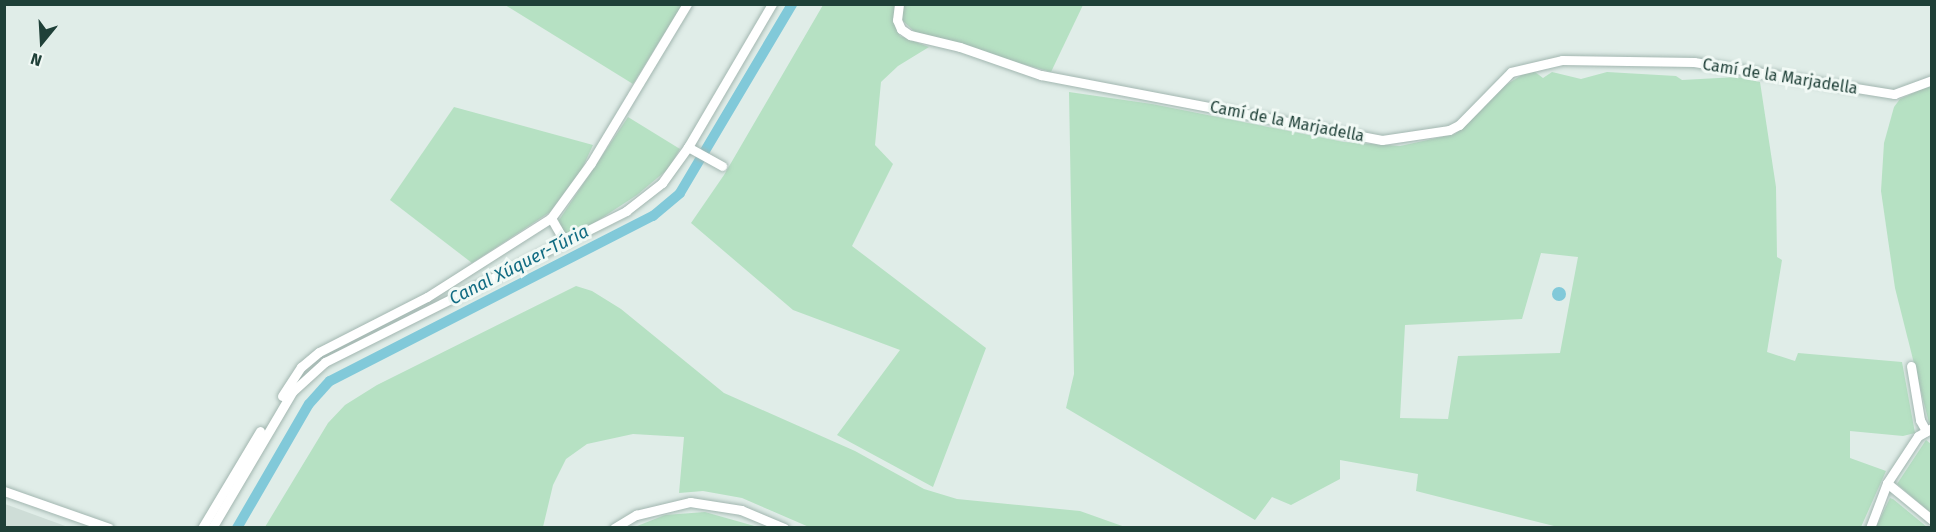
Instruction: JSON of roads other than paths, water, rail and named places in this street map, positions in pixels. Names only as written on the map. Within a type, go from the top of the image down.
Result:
[{"type":"street","points":[[202,528],[301,367],[326,348],[416,302],[551,218],[597,154],[687,4]]},
{"type":"street","points":[[212,528],[292,392],[310,373],[339,353],[565,242],[646,197],[675,168],[772,4]]},
{"type":"street","name":"Camí de la Marjadella","points":[[899,4],[897,20],[901,29],[910,35],[969,50],[1041,75],[1382,140],[1449,130],[1459,124],[1511,72],[1562,60],[1694,63],[1893,94],[1932,80]]},
{"type":"street","points":[[688,147],[721,166]]},
{"type":"street","points":[[551,218],[565,242]]},
{"type":"street","points":[[416,302],[421,312]]},
{"type":"street","points":[[1870,528],[1887,483],[1929,429],[1920,420],[1911,366]]},
{"type":"street","points":[[1887,483],[1932,520]]},
{"type":"street","points":[[4,491],[109,528]]},
{"type":"street","points":[[614,528],[636,515],[690,502],[741,510],[778,526]]},
{"type":"water","points":[[1556,287],[1562,287],[1566,294],[1562,301],[1556,301],[1552,297],[1552,291]]},
{"type":"waterway","name":"Canal Xúquer-Túria","points":[[237,528],[309,404],[330,381],[653,216],[680,193],[792,4]]}]
